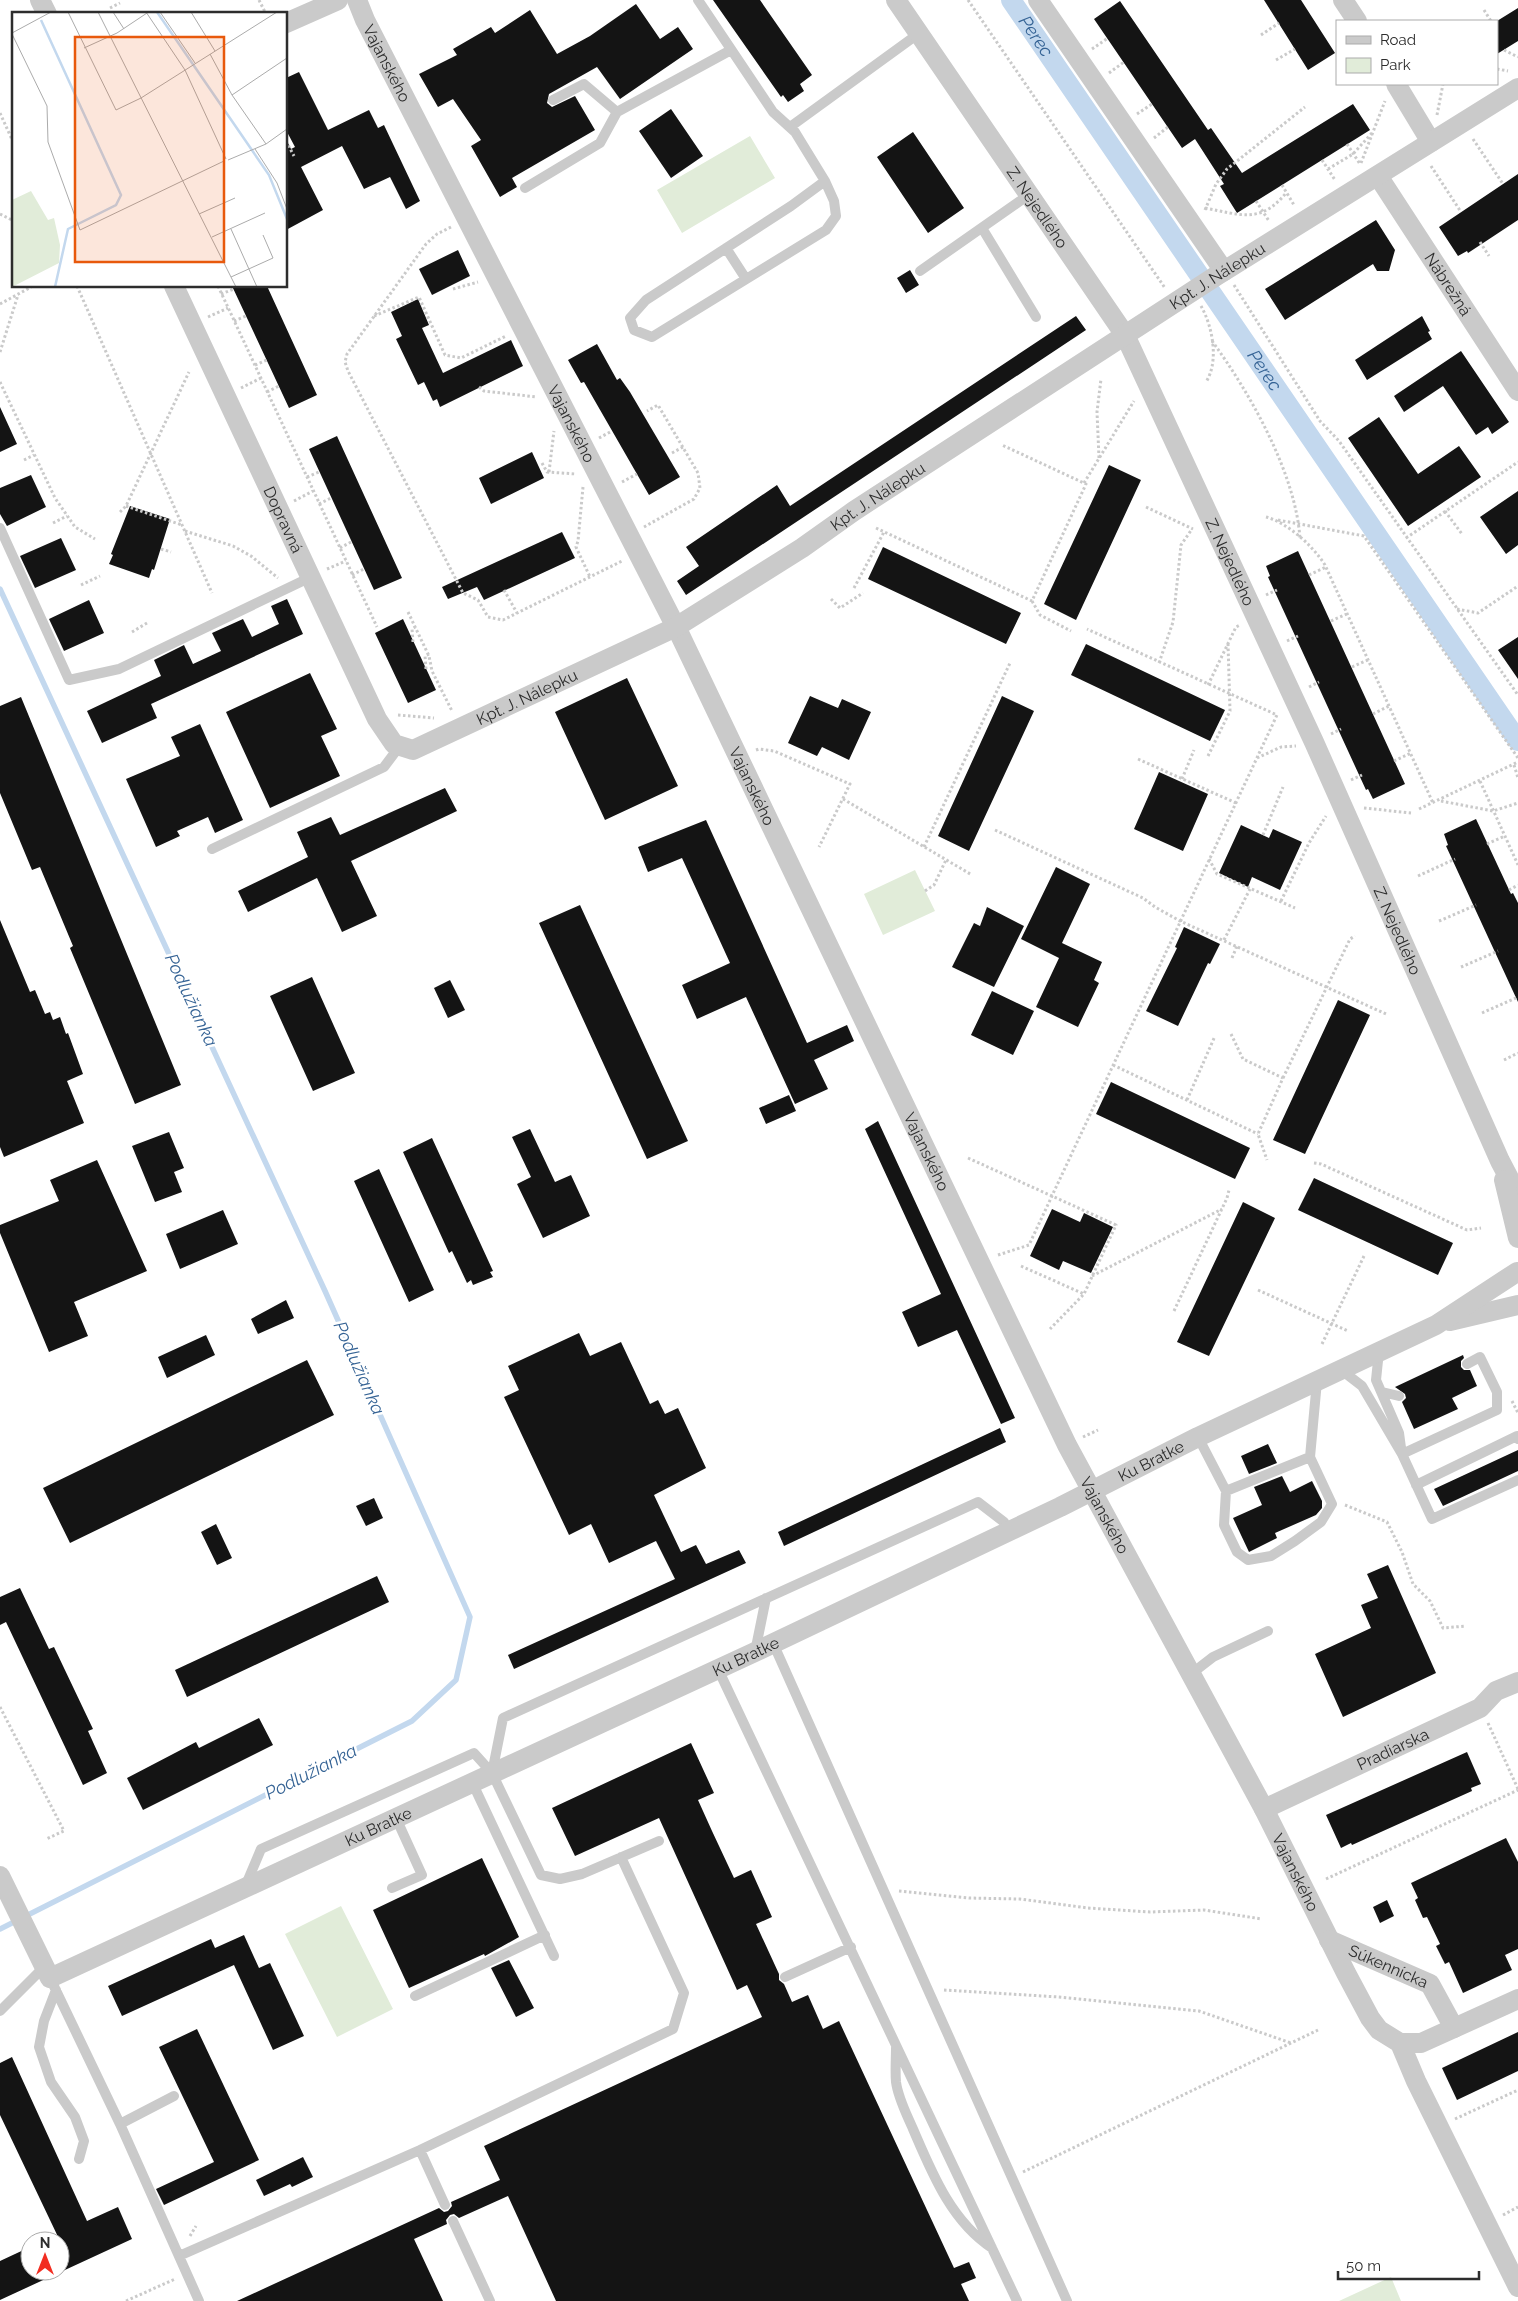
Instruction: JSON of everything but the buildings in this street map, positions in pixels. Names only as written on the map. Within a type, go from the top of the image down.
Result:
[{"type":"street","points":[[40,0],[46,12]]},
{"type":"street","points":[[288,22],[338,0]]},
{"type":"street","name":"Vajanského","points":[[357,0],[365,20],[676,627],[1067,1445],[1264,1809],[1370,2018],[1379,2030],[1400,2043]]},
{"type":"street","name":"Z. Nejedlého","points":[[896,0],[1125,334],[1314,742],[1500,1161],[1518,1195]]},
{"type":"street","points":[[1038,0],[1224,276]]},
{"type":"street","points":[[1343,0],[1356,20]]},
{"type":"street","name":"Kpt. J. Nálepku","points":[[400,747],[413,750],[424,747],[676,627],[802,548],[1125,334],[1196,295],[1367,170],[1433,132],[1518,88]]},
{"type":"street","points":[[1391,90],[1433,132]]},
{"type":"street","name":"Nábrežná","points":[[1367,170],[1518,391]]},
{"type":"street","name":"Dopravná","points":[[175,288],[377,719],[388,738],[400,747]]},
{"type":"street","name":"Z. Nejedlého","points":[[1500,1161],[1518,1238]]},
{"type":"street","name":"Ku Bratke","points":[[51,1978],[764,1647],[1092,1491],[1198,1437],[1436,1325],[1518,1275]]},
{"type":"street","name":"Ku Bratke","points":[[1436,1325],[1518,1305]]},
{"type":"street","name":"Pradiarska","points":[[1264,1809],[1480,1708],[1496,1691],[1518,1682]]},
{"type":"street","points":[[0,1876],[28,1936],[51,1978]]},
{"type":"street","name":"Súkennícka","points":[[1329,1940],[1430,1984],[1454,2028]]},
{"type":"street","points":[[1518,1999],[1421,2043],[1400,2043],[1518,2287]]},
{"type":"lane","points":[[698,0],[773,112],[796,132],[825,181],[834,201],[836,216],[826,230],[652,337],[634,330],[630,318],[646,300],[825,181]]},
{"type":"lane","points":[[790,127],[918,34]]},
{"type":"lane","points":[[525,188],[600,143],[616,112],[732,50]]},
{"type":"lane","points":[[553,100],[584,84],[616,112]]},
{"type":"lane","points":[[920,271],[1030,194]]},
{"type":"lane","points":[[982,228],[1036,317]]},
{"type":"lane","points":[[726,248],[746,279]]},
{"type":"lane","points":[[0,528],[68,680],[119,669],[311,577]]},
{"type":"lane","points":[[212,849],[384,767],[400,747]]},
{"type":"lane","points":[[1379,1351],[1376,1380],[1400,1433],[1402,1454]]},
{"type":"lane","points":[[1402,1454],[1497,1410],[1497,1392],[1480,1357],[1467,1364]]},
{"type":"lane","points":[[1340,1369],[1362,1386],[1402,1454],[1432,1519],[1518,1480]]},
{"type":"lane","points":[[1198,1437],[1226,1491],[1224,1525],[1237,1552],[1248,1560],[1271,1556],[1321,1522],[1332,1504],[1310,1457],[1317,1381]]},
{"type":"lane","points":[[1382,1392],[1399,1396]]},
{"type":"lane","points":[[1416,1485],[1516,1436],[1518,1439]]},
{"type":"lane","points":[[1226,1491],[1310,1457]]},
{"type":"lane","points":[[492,1773],[503,1718],[978,1502],[1004,1522],[1008,1531]]},
{"type":"lane","points":[[766,1598],[764,1647],[882,1891],[1066,2301]]},
{"type":"lane","points":[[1192,1674],[1213,1657],[1268,1631]]},
{"type":"lane","points":[[718,1668],[1017,2301]]},
{"type":"lane","points":[[245,1888],[261,1849],[474,1753],[492,1773],[541,1875],[560,1879],[582,1874],[659,1841]]},
{"type":"lane","points":[[472,1782],[554,1956]]},
{"type":"lane","points":[[392,1888],[422,1875],[396,1818]]},
{"type":"lane","points":[[179,2256],[420,2150],[673,2029],[684,1993],[621,1857]]},
{"type":"lane","points":[[414,1996],[545,1935]]},
{"type":"lane","points":[[785,1977],[851,1947]]},
{"type":"lane","points":[[0,2011],[51,1978]]},
{"type":"lane","points":[[51,1978],[120,2124],[198,2301]]},
{"type":"lane","points":[[51,1978],[40,2047],[51,2082],[75,2117],[84,2141],[79,2159]]},
{"type":"lane","points":[[896,2044],[896,2083],[921,2147],[942,2191],[957,2216],[978,2239],[992,2248]]},
{"type":"lane","points":[[120,2124],[174,2096]]},
{"type":"lane","points":[[420,2150],[445,2205]]},
{"type":"lane","points":[[453,2221],[490,2301]]},
{"type":"path","points":[[259,0],[265,12]]},
{"type":"path","points":[[968,0],[1167,291]]},
{"type":"path","points":[[110,8],[120,3]]},
{"type":"path","points":[[1484,10],[1490,20]]},
{"type":"path","points":[[1261,35],[1279,23]]},
{"type":"path","points":[[1090,51],[1108,38]]},
{"type":"path","points":[[1276,60],[1295,49]]},
{"type":"path","points":[[1504,50],[1518,57]]},
{"type":"path","points":[[1106,75],[1124,62]]},
{"type":"path","points":[[1433,132],[1444,85]]},
{"type":"path","points":[[1367,170],[1374,131],[1391,90]]},
{"type":"path","points":[[1135,116],[1152,104]]},
{"type":"path","points":[[1204,214],[1216,184],[1227,169],[1305,107]]},
{"type":"path","points":[[0,113],[12,140]]},
{"type":"path","points":[[1152,140],[1168,128]]},
{"type":"path","points":[[1328,169],[1353,154],[1374,131]]},
{"type":"path","points":[[1473,139],[1503,184]]},
{"type":"path","points":[[1347,144],[1367,170]]},
{"type":"path","points":[[288,145],[294,156]]},
{"type":"path","points":[[1322,160],[1338,185]]},
{"type":"path","points":[[1431,166],[1461,212]]},
{"type":"path","points":[[1282,185],[1297,210]]},
{"type":"path","points":[[1199,208],[1238,216],[1263,212],[1278,204],[1286,193]]},
{"type":"path","points":[[1256,201],[1272,226]]},
{"type":"path","points":[[0,214],[12,219]]},
{"type":"path","points":[[468,219],[437,234],[426,244],[347,354],[345,362],[348,372],[463,593],[478,600],[488,617],[503,620],[638,554]]},
{"type":"path","points":[[1480,242],[1489,256]]},
{"type":"path","points":[[1224,276],[1320,421],[1339,441],[1518,695]]},
{"type":"path","points":[[453,290],[483,281]]},
{"type":"path","points":[[0,304],[30,288]]},
{"type":"path","points":[[78,288],[212,593]]},
{"type":"path","points":[[219,288],[377,627]]},
{"type":"path","points":[[221,294],[234,289]]},
{"type":"path","points":[[0,352],[18,295]]},
{"type":"path","points":[[1196,295],[1207,317]]},
{"type":"path","points":[[372,317],[419,297],[445,356],[461,358],[511,334]]},
{"type":"path","points":[[1206,382],[1212,373],[1212,341],[1207,317],[1207,306]]},
{"type":"path","points":[[234,321],[246,316]]},
{"type":"path","points":[[1212,341],[1238,379],[1268,436],[1293,496],[1300,539]]},
{"type":"path","points":[[255,366],[266,360]]},
{"type":"path","points":[[120,512],[126,506],[189,372]]},
{"type":"path","points":[[1099,458],[1097,412],[1101,379]]},
{"type":"path","points":[[0,382],[34,455],[67,516],[75,527],[95,539]]},
{"type":"path","points":[[267,392],[279,386]]},
{"type":"path","points":[[479,387],[484,391],[544,398]]},
{"type":"path","points":[[1032,601],[1086,484],[1084,483],[1138,396]]},
{"type":"path","points":[[628,535],[694,499],[700,488],[698,473],[658,405],[647,411]]},
{"type":"path","points":[[549,472],[554,428]]},
{"type":"path","points":[[603,436],[612,431]]},
{"type":"path","points":[[1002,445],[1084,483]]},
{"type":"path","points":[[672,453],[683,447]]},
{"type":"path","points":[[24,460],[34,455]]},
{"type":"path","points":[[1406,538],[1518,462]]},
{"type":"path","points":[[542,463],[549,472],[584,474]]},
{"type":"path","points":[[307,478],[319,472]]},
{"type":"path","points":[[629,478],[637,474]]},
{"type":"path","points":[[583,483],[576,547],[590,577]]},
{"type":"path","points":[[319,504],[331,498]]},
{"type":"path","points":[[126,506],[183,525]]},
{"type":"path","points":[[1146,508],[1192,529]]},
{"type":"path","points":[[1445,511],[1462,534]]},
{"type":"path","points":[[53,522],[67,516]]},
{"type":"path","points":[[1266,517],[1364,536],[1518,760],[1514,765],[1480,782],[1419,809]]},
{"type":"path","points":[[1278,520],[1320,557],[1326,567],[1433,803]]},
{"type":"path","points":[[1159,663],[1173,622],[1181,545],[1192,529],[1198,527]]},
{"type":"path","points":[[876,528],[1032,601],[1040,615],[1071,631]]},
{"type":"path","points":[[185,531],[233,546],[251,556],[291,587]]},
{"type":"path","points":[[854,588],[884,532]]},
{"type":"path","points":[[340,548],[351,542]]},
{"type":"path","points":[[161,549],[171,552]]},
{"type":"path","points":[[1309,575],[1326,567]]},
{"type":"path","points":[[352,575],[364,569]]},
{"type":"path","points":[[81,585],[100,576]]},
{"type":"path","points":[[1456,609],[1478,613],[1518,586]]},
{"type":"path","points":[[504,590],[517,613]]},
{"type":"path","points":[[1261,598],[1277,590]]},
{"type":"path","points":[[831,600],[840,608],[863,593]]},
{"type":"path","points":[[408,612],[428,654],[432,671],[455,718]]},
{"type":"path","points":[[1331,621],[1347,614]]},
{"type":"path","points":[[132,632],[147,623]]},
{"type":"path","points":[[1208,686],[1236,627],[1242,624]]},
{"type":"path","points":[[413,642],[415,641],[412,629],[415,627]]},
{"type":"path","points":[[1013,1249],[1029,1245],[1277,715],[1208,686],[1087,629]]},
{"type":"path","points":[[1282,643],[1298,636]]},
{"type":"path","points":[[1208,756],[1230,711],[1228,643]]},
{"type":"path","points":[[426,669],[425,656],[428,654]]},
{"type":"path","points":[[1352,667],[1368,660]]},
{"type":"path","points":[[924,847],[1010,663]]},
{"type":"path","points":[[1304,689],[1319,682]]},
{"type":"path","points":[[1373,714],[1389,706]]},
{"type":"path","points":[[397,715],[443,719]]},
{"type":"path","points":[[1326,736],[1341,729]]},
{"type":"path","points":[[1257,758],[1288,745],[1294,745],[1300,749]]},
{"type":"path","points":[[739,760],[759,749],[774,752],[850,784],[819,847]]},
{"type":"path","points":[[1182,779],[1194,750]]},
{"type":"path","points":[[1394,760],[1410,753]]},
{"type":"path","points":[[1138,759],[1236,803]]},
{"type":"path","points":[[1514,765],[1518,778]]},
{"type":"path","points":[[1346,782],[1362,775]]},
{"type":"path","points":[[1480,782],[1518,864]]},
{"type":"path","points":[[1263,835],[1283,787]]},
{"type":"path","points":[[843,799],[972,875]]},
{"type":"path","points":[[1439,800],[1493,811],[1518,803]]},
{"type":"path","points":[[1358,808],[1411,813]]},
{"type":"path","points":[[1281,901],[1309,843],[1326,816]]},
{"type":"path","points":[[995,830],[1143,898],[1180,921],[1386,1014]]},
{"type":"path","points":[[1488,844],[1505,836]]},
{"type":"path","points":[[1209,859],[1217,874],[1295,908]]},
{"type":"path","points":[[1418,876],[1455,859]]},
{"type":"path","points":[[925,891],[934,885],[946,860]]},
{"type":"path","points":[[1509,890],[1518,885]]},
{"type":"path","points":[[1224,940],[1250,889]]},
{"type":"path","points":[[1439,921],[1476,905]]},
{"type":"path","points":[[1267,1160],[1258,1134],[1350,938],[1355,936]]},
{"type":"path","points":[[1232,958],[1237,946]]},
{"type":"path","points":[[1460,967],[1498,951]]},
{"type":"path","points":[[1482,1013],[1518,997]]},
{"type":"path","points":[[1230,1034],[1243,1059],[1283,1078]]},
{"type":"path","points":[[1187,1100],[1215,1036]]},
{"type":"path","points":[[1504,1060],[1518,1053]]},
{"type":"path","points":[[1113,1066],[1258,1134]]},
{"type":"path","points":[[968,1158],[1116,1225],[1084,1294],[1050,1329]]},
{"type":"path","points":[[1314,1163],[1322,1164],[1467,1230],[1481,1228]]},
{"type":"path","points":[[1174,1311],[1229,1190]]},
{"type":"path","points":[[1092,1276],[1222,1209]]},
{"type":"path","points":[[1322,1344],[1364,1256]]},
{"type":"path","points":[[1021,1266],[1084,1294]]},
{"type":"path","points":[[1258,1290],[1348,1331]]},
{"type":"path","points":[[1076,1441],[1098,1430]]},
{"type":"path","points":[[1332,1504],[1343,1504],[1386,1522],[1402,1552],[1413,1584],[1430,1601],[1443,1628],[1466,1626]]},
{"type":"path","points":[[0,1707],[64,1832],[46,1839]]},
{"type":"path","points":[[1326,1879],[1518,1789],[1480,1708]]},
{"type":"path","points":[[882,1891],[1020,1899],[1105,1909],[1204,1910],[1262,1919]]},
{"type":"path","points":[[926,1988],[1059,1997],[1153,2008],[1193,2010],[1291,2043]]},
{"type":"path","points":[[1011,2178],[1318,2030]]},
{"type":"path","points":[[1439,2126],[1518,2090]]},
{"type":"path","points":[[126,2301],[187,2274]]},
{"type":"green space","points":[[750,136],[775,178],[682,233],[657,190]]},
{"type":"green space","points":[[915,870],[935,911],[883,935],[864,894]]},
{"type":"green space","points":[[341,1906],[393,2009],[337,2037],[285,1934]]},
{"type":"green space","points":[[1391,2277],[1401,2301],[1339,2301]]},
{"type":"waterway","name":"Perec","points":[[1011,0],[1518,741]]},
{"type":"waterway","name":"Podlužianka","points":[[0,589],[325,1291],[470,1617],[456,1680],[412,1721],[0,1929]]}]
